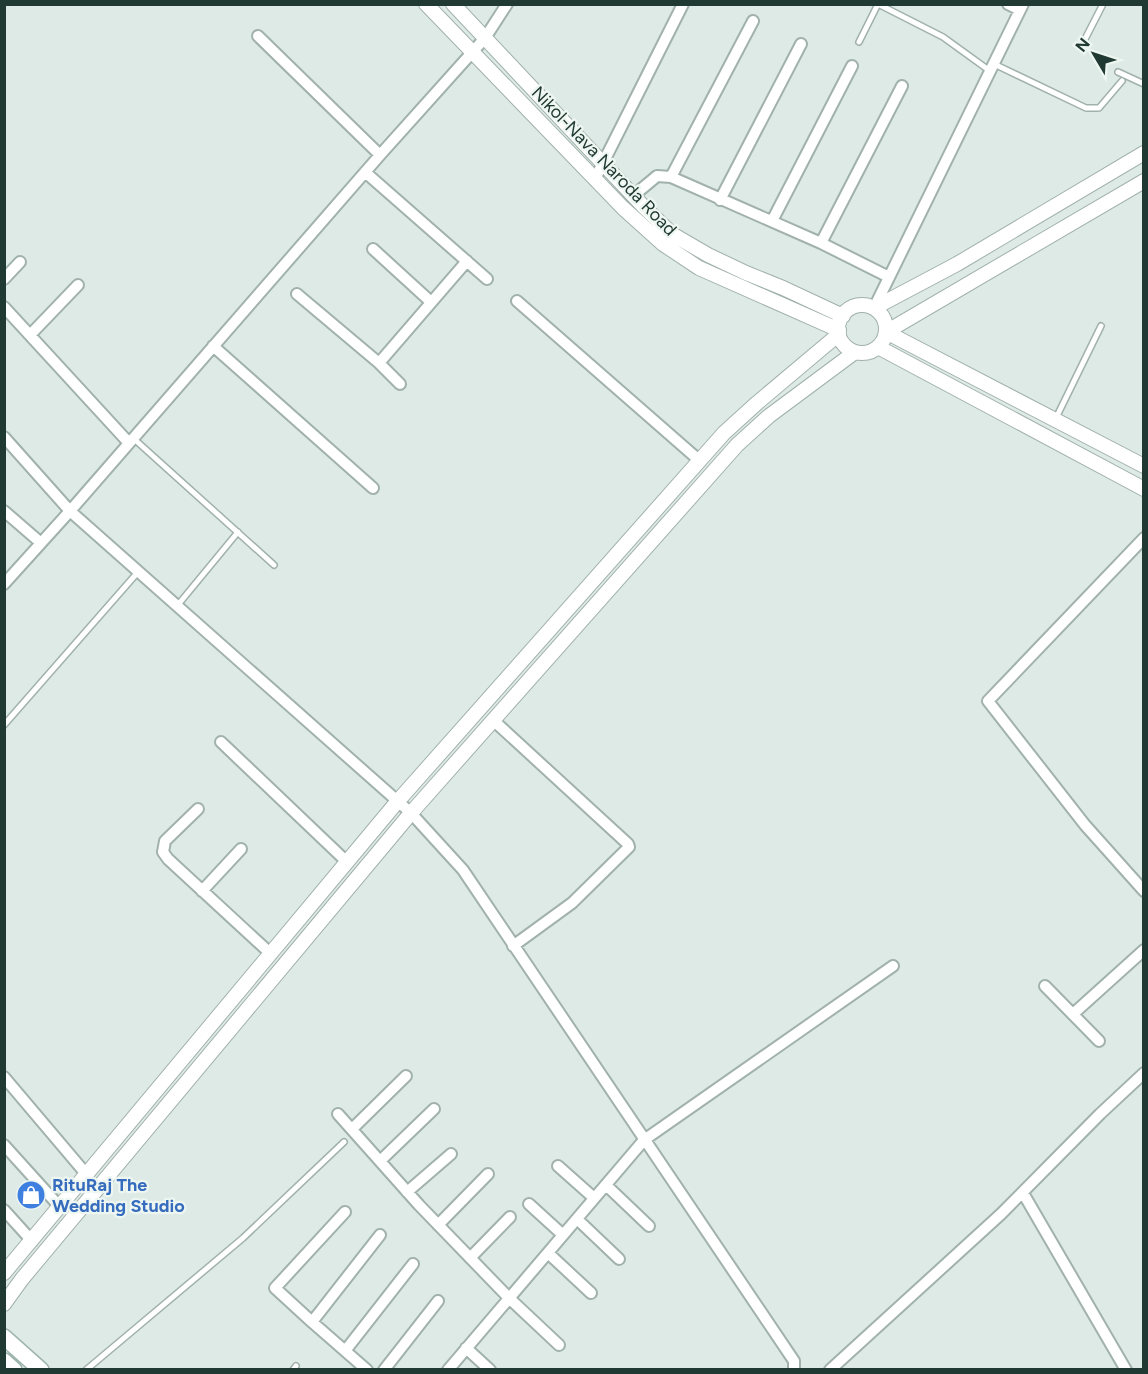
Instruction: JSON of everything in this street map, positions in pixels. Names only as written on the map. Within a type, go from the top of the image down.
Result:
[{"type":"main road","points":[[4,1337],[41,1370]]},
{"type":"main road","points":[[4,1361],[14,1370]]},
{"type":"street","points":[[426,4],[623,208],[663,244],[699,268],[840,327]]},
{"type":"street","name":"Nikol-Nava Naroda Road","points":[[453,4],[633,196],[672,234],[708,255],[783,288],[840,327]]},
{"type":"street","points":[[4,584],[472,53],[485,38],[507,4]]},
{"type":"street","points":[[595,179],[683,4]]},
{"type":"street","points":[[874,308],[1022,7],[1008,4]]},
{"type":"street","points":[[671,177],[753,21]]},
{"type":"street","points":[[258,36],[380,155]]},
{"type":"street","points":[[720,200],[801,44]]},
{"type":"street","points":[[772,221],[852,66]]},
{"type":"street","points":[[821,243],[902,86]]},
{"type":"street","points":[[874,308],[957,264],[1143,153]]},
{"type":"street","points":[[365,172],[487,279]]},
{"type":"street","points":[[633,196],[657,176],[671,177],[821,243],[889,277]]},
{"type":"street","points":[[886,333],[1143,181]]},
{"type":"street","points":[[373,249],[431,302]]},
{"type":"street","points":[[379,363],[467,261]]},
{"type":"street","points":[[4,279],[20,262]]},
{"type":"street","points":[[30,335],[78,285]]},
{"type":"street","points":[[297,294],[379,363],[400,384]]},
{"type":"street","points":[[517,301],[700,461]]},
{"type":"street","points":[[4,1273],[397,802],[724,433],[840,327],[846,312],[858,306],[874,308],[882,316],[886,333],[878,347],[872,351],[855,352],[842,341],[840,327]]},
{"type":"street","points":[[4,308],[131,440]]},
{"type":"street","points":[[886,333],[1143,466]]},
{"type":"street","points":[[213,346],[373,488]]},
{"type":"street","points":[[878,347],[1143,489]]},
{"type":"street","points":[[4,1304],[411,813],[737,446],[769,416],[855,352]]},
{"type":"street","points":[[4,437],[70,511],[411,813],[463,870],[794,1362],[794,1370]]},
{"type":"street","points":[[4,511],[41,543]]},
{"type":"street","points":[[1143,538],[988,701],[1085,825],[1143,891]]},
{"type":"street","points":[[493,720],[629,847],[572,903],[513,946]]},
{"type":"street","points":[[221,742],[347,862]]},
{"type":"street","points":[[198,809],[165,841],[163,852],[271,954]]},
{"type":"street","points":[[202,891],[241,849]]},
{"type":"street","points":[[1073,1014],[1143,950]]},
{"type":"street","points":[[448,1370],[644,1140],[893,966]]},
{"type":"street","points":[[1045,986],[1099,1041]]},
{"type":"street","points":[[830,1370],[1001,1214],[1143,1073]]},
{"type":"street","points":[[352,1129],[406,1076]]},
{"type":"street","points":[[4,1077],[87,1175]]},
{"type":"street","points":[[380,1161],[434,1109]]},
{"type":"street","points":[[338,1114],[438,1225],[559,1346]]},
{"type":"street","points":[[4,1145],[60,1207]]},
{"type":"street","points":[[407,1192],[451,1154]]},
{"type":"street","points":[[558,1166],[594,1198]]},
{"type":"street","points":[[438,1225],[488,1174]]},
{"type":"street","points":[[606,1185],[648,1226]]},
{"type":"street","points":[[1023,1192],[1126,1370]]},
{"type":"street","points":[[529,1204],[563,1235]]},
{"type":"street","points":[[4,1210],[32,1241]]},
{"type":"street","points":[[345,1212],[275,1288],[367,1370]]},
{"type":"street","points":[[470,1258],[510,1217]]},
{"type":"street","points":[[577,1218],[619,1259]]},
{"type":"street","points":[[312,1322],[380,1235]]},
{"type":"street","points":[[548,1253],[591,1293]]},
{"type":"street","points":[[345,1351],[413,1264]]},
{"type":"street","points":[[384,1370],[438,1300]]},
{"type":"street","points":[[466,1348],[490,1370]]},
{"type":"lane","points":[[859,42],[878,4],[943,37],[992,68],[1086,108],[1099,108],[1122,81]]},
{"type":"lane","points":[[1082,45],[1103,4]]},
{"type":"lane","points":[[1118,72],[1143,84]]},
{"type":"lane","points":[[1055,419],[1101,326]]},
{"type":"lane","points":[[131,440],[274,565]]},
{"type":"lane","points":[[177,606],[237,532]]},
{"type":"lane","points":[[4,725],[138,572]]},
{"type":"lane","points":[[86,1370],[243,1238],[344,1142]]},
{"type":"place","name":"RituRaj The Wedding Studio","points":[[31,1195]]}]
